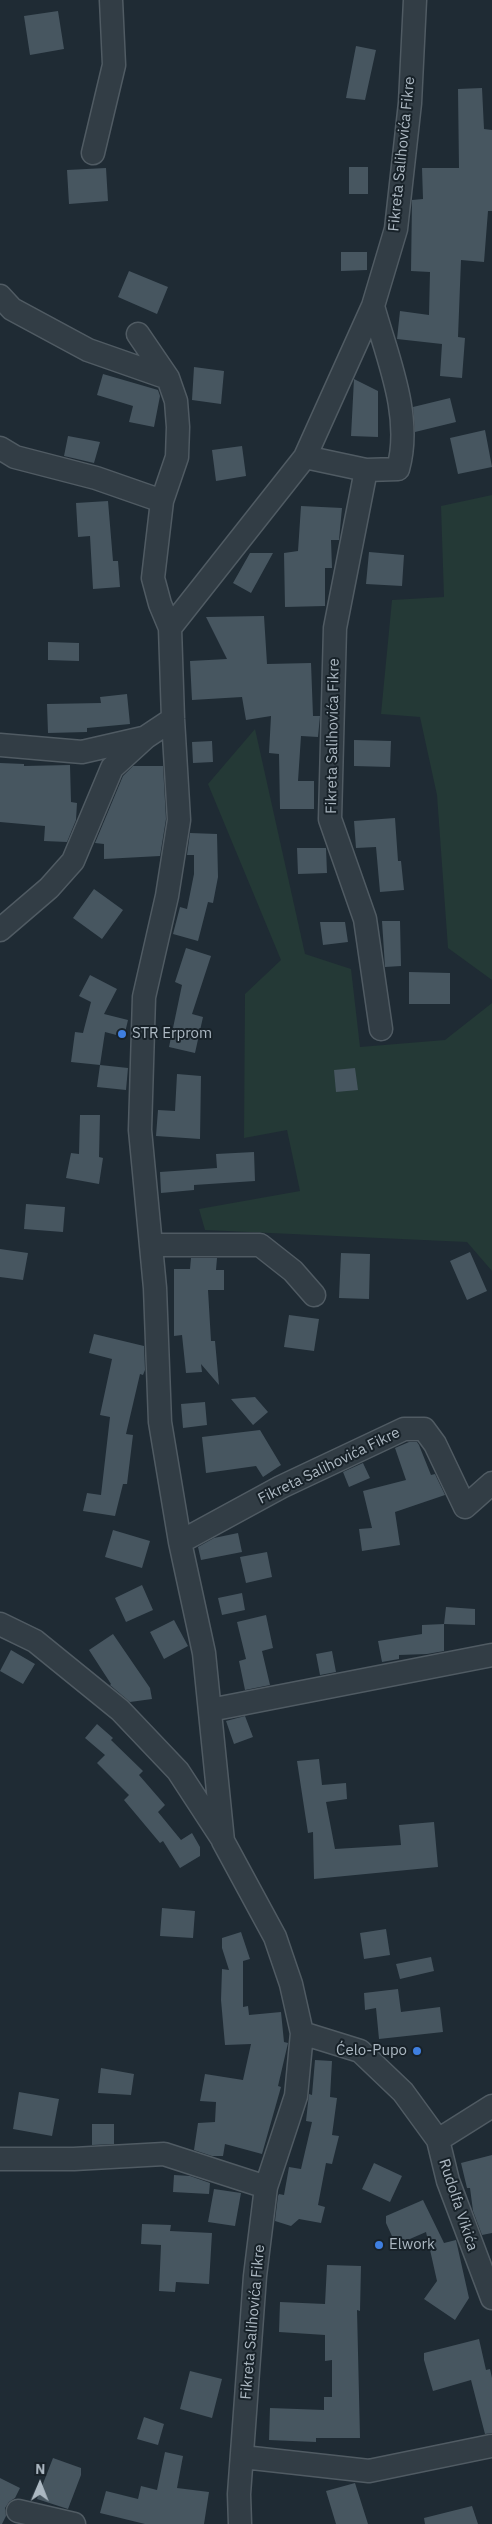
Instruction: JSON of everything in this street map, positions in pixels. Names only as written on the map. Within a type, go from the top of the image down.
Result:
[{"type":"street","points":[[93,153],[114,65],[111,0]]},
{"type":"street","name":"Fikreta Salihovića Fikre","points":[[170,628],[305,458],[373,306],[396,229],[410,103],[415,0]]},
{"type":"street","points":[[0,296],[12,309],[88,350],[168,378]]},
{"type":"street","points":[[305,458],[366,470],[398,469],[404,448],[398,397],[373,306]]},
{"type":"street","name":"Fikreta Salihovića Fikre","points":[[138,334],[168,378],[176,401],[178,427],[177,457],[162,501],[153,578],[160,604],[170,628],[179,820],[167,896],[144,997],[140,1130],[155,1288],[160,1422],[180,1542],[204,1653],[223,1841]]},
{"type":"street","points":[[0,448],[15,457],[96,478],[162,501]]},
{"type":"street","name":"Fikreta Salihovića Fikre","points":[[366,470],[335,628],[330,819],[365,919],[381,1029]]},
{"type":"street","points":[[0,930],[49,888],[73,861],[112,768],[146,737],[173,719]]},
{"type":"street","points":[[0,746],[82,752],[146,737]]},
{"type":"street","points":[[151,1245],[260,1245],[293,1272],[314,1295]]},
{"type":"street","name":"Fikreta Salihovića Fikre","points":[[180,1542],[281,1487],[404,1429],[424,1430],[436,1444],[465,1506],[492,1483]]},
{"type":"street","name":"Fikreta Salihovića Fikre","points":[[0,1624],[34,1641],[120,1710],[178,1771],[223,1841],[275,1937],[292,1984],[302,2033],[296,2096],[266,2187],[255,2276],[240,2494],[240,2524]]},
{"type":"street","points":[[210,1710],[492,1655]]},
{"type":"street","name":"Rudolfa Vikića","points":[[302,2033],[360,2051],[403,2092],[438,2140],[448,2181],[492,2298]]},
{"type":"street","name":"Rudolfa Vikića","points":[[438,2140],[492,2106]]},
{"type":"street","points":[[0,2159],[74,2159],[164,2154],[266,2187]]},
{"type":"street","points":[[243,2457],[369,2472],[491,2446]]},
{"type":"street","points":[[18,2511],[74,2524]]},
{"type":"green space","points":[[492,495],[492,980],[448,948],[437,795],[420,717],[381,714],[392,600],[444,597],[441,506]]},
{"type":"green space","points":[[255,729],[305,954],[351,969],[360,1047],[445,1040],[492,1003],[492,1271],[467,1242],[205,1230],[199,1209],[300,1191],[287,1130],[244,1138],[245,994],[281,960],[208,784]]},
{"type":"building","points":[[58,11],[64,49],[30,55],[24,16]]},
{"type":"building","points":[[356,46],[376,50],[365,100],[346,98]]},
{"type":"building","points":[[482,88],[484,129],[492,130],[492,211],[488,211],[484,262],[461,260],[458,337],[465,338],[462,378],[440,376],[442,344],[397,339],[400,311],[429,315],[430,272],[411,271],[412,200],[423,199],[422,168],[459,168],[458,89]]},
{"type":"building","points":[[349,167],[368,167],[368,194],[349,194]]},
{"type":"building","points":[[106,168],[108,201],[69,204],[67,170]]},
{"type":"building","points":[[341,252],[367,252],[367,270],[341,271]]},
{"type":"building","points":[[129,271],[168,287],[157,314],[118,297]]},
{"type":"building","points":[[194,367],[224,371],[221,404],[192,400]]},
{"type":"building","points":[[103,374],[158,390],[160,396],[154,427],[129,422],[133,406],[97,395]]},
{"type":"building","points":[[354,379],[378,391],[378,437],[351,436]]},
{"type":"building","points":[[450,398],[456,422],[415,432],[413,407]]},
{"type":"building","points":[[485,430],[492,467],[458,474],[450,438]]},
{"type":"building","points":[[68,436],[100,442],[94,463],[64,456]]},
{"type":"building","points":[[242,446],[246,476],[216,481],[212,450]]},
{"type":"building","points":[[108,501],[113,561],[118,561],[120,587],[93,589],[90,536],[78,537],[76,503]]},
{"type":"building","points":[[301,506],[342,508],[339,540],[331,540],[332,568],[325,568],[325,606],[285,607],[284,553],[298,551]]},
{"type":"building","points":[[369,552],[404,555],[402,586],[366,584]]},
{"type":"building","points":[[250,553],[273,553],[251,593],[233,583]]},
{"type":"building","points":[[264,616],[267,664],[311,663],[313,716],[320,716],[318,737],[301,736],[298,781],[314,781],[314,809],[280,809],[279,754],[269,753],[271,716],[246,720],[242,697],[192,700],[190,661],[227,659],[206,617]]},
{"type":"building","points":[[48,642],[79,643],[79,661],[48,660]]},
{"type":"building","points":[[127,694],[130,724],[87,728],[87,732],[48,733],[47,704],[101,703],[100,697]]},
{"type":"building","points":[[354,740],[391,741],[390,767],[354,766]]},
{"type":"building","points":[[212,741],[213,762],[193,763],[192,742]]},
{"type":"building","points":[[0,763],[24,764],[24,766],[70,765],[71,802],[77,803],[76,820],[67,842],[44,841],[45,826],[0,822]]},
{"type":"building","points":[[133,766],[163,766],[166,819],[160,856],[104,859],[104,844],[95,843],[123,776]]},
{"type":"building","points":[[395,818],[398,861],[401,861],[404,890],[380,892],[376,847],[356,848],[354,821]]},
{"type":"building","points":[[190,833],[217,834],[218,877],[213,903],[208,902],[198,941],[173,934],[180,907],[187,909],[194,874],[194,855],[187,855]]},
{"type":"building","points":[[297,848],[326,848],[327,873],[298,874]]},
{"type":"building","points":[[94,889],[123,910],[102,939],[73,918]]},
{"type":"building","points":[[382,921],[400,921],[401,966],[385,967]]},
{"type":"building","points":[[320,922],[345,922],[348,942],[323,945]]},
{"type":"building","points":[[186,948],[211,956],[192,1014],[203,1017],[195,1053],[169,1047],[182,985],[175,982]]},
{"type":"building","points":[[409,972],[450,973],[450,1004],[409,1004]]},
{"type":"building","points":[[90,975],[117,989],[104,1014],[128,1020],[124,1037],[105,1032],[100,1065],[71,1062],[75,1032],[83,1033],[91,1002],[79,996]]},
{"type":"building","points":[[100,1065],[128,1068],[126,1090],[97,1087]]},
{"type":"building","points":[[355,1068],[358,1090],[336,1092],[334,1070]]},
{"type":"building","points":[[177,1074],[201,1076],[200,1139],[156,1136],[158,1110],[175,1111]]},
{"type":"building","points":[[80,1115],[100,1115],[99,1157],[103,1158],[99,1184],[66,1178],[71,1153],[79,1154]]},
{"type":"building","points":[[254,1152],[255,1181],[194,1185],[194,1190],[161,1193],[160,1172],[217,1168],[216,1154]]},
{"type":"building","points":[[26,1204],[65,1207],[63,1232],[24,1229]]},
{"type":"building","points":[[0,1249],[28,1253],[23,1280],[0,1277]]},
{"type":"building","points":[[470,1252],[487,1291],[467,1300],[450,1261]]},
{"type":"building","points":[[341,1253],[370,1254],[369,1299],[339,1298]]},
{"type":"building","points":[[191,1258],[217,1258],[216,1270],[224,1270],[224,1290],[208,1290],[211,1341],[215,1341],[219,1385],[201,1364],[202,1372],[186,1373],[182,1335],[174,1336],[174,1269],[190,1269]]},
{"type":"building","points":[[289,1315],[319,1319],[314,1351],[284,1347]]},
{"type":"building","points":[[94,1334],[144,1346],[145,1370],[143,1375],[140,1374],[126,1434],[133,1435],[127,1484],[123,1484],[115,1516],[83,1511],[87,1493],[101,1495],[110,1417],[100,1415],[112,1359],[89,1353]]},
{"type":"building","points":[[255,1397],[268,1412],[253,1425],[231,1399]]},
{"type":"building","points":[[205,1402],[207,1425],[183,1428],[181,1404]]},
{"type":"building","points":[[260,1430],[281,1465],[263,1477],[256,1466],[206,1473],[202,1437]]},
{"type":"building","points":[[409,1442],[417,1442],[431,1475],[435,1474],[445,1495],[395,1512],[400,1545],[362,1551],[359,1529],[372,1528],[363,1491],[406,1480],[395,1448]]},
{"type":"building","points":[[363,1463],[370,1478],[349,1487],[343,1472]]},
{"type":"building","points":[[113,1530],[150,1541],[142,1568],[105,1557]]},
{"type":"building","points":[[238,1533],[242,1552],[201,1560],[198,1547],[214,1538]]},
{"type":"building","points":[[267,1552],[272,1577],[246,1583],[240,1557]]},
{"type":"building","points":[[142,1585],[153,1610],[126,1622],[115,1598]]},
{"type":"building","points":[[242,1593],[245,1610],[222,1615],[218,1598]]},
{"type":"building","points":[[446,1607],[475,1609],[475,1625],[444,1624]]},
{"type":"building","points":[[266,1615],[273,1648],[262,1651],[270,1685],[245,1690],[239,1661],[246,1659],[237,1622]]},
{"type":"building","points":[[174,1620],[188,1646],[164,1659],[150,1632]]},
{"type":"building","points":[[444,1624],[444,1651],[399,1655],[399,1659],[382,1662],[378,1641],[422,1634],[422,1625]]},
{"type":"building","points":[[113,1634],[150,1688],[152,1699],[130,1702],[110,1685],[89,1650]]},
{"type":"building","points":[[11,1650],[35,1664],[23,1684],[0,1671]]},
{"type":"building","points":[[332,1651],[336,1672],[320,1675],[316,1654]]},
{"type":"building","points":[[245,1716],[253,1737],[234,1744],[226,1721]]},
{"type":"building","points":[[97,1724],[113,1738],[111,1740],[143,1771],[139,1775],[165,1805],[158,1812],[181,1840],[192,1833],[200,1847],[200,1856],[180,1868],[163,1841],[160,1843],[124,1800],[129,1795],[97,1763],[105,1755],[85,1738]]},
{"type":"building","points":[[319,1759],[322,1785],[346,1783],[347,1799],[326,1802],[335,1849],[401,1845],[399,1825],[434,1822],[438,1867],[314,1879],[313,1832],[308,1833],[297,1761]]},
{"type":"building","points":[[162,1908],[195,1911],[193,1938],[160,1936]]},
{"type":"building","points":[[386,1929],[390,1955],[364,1959],[360,1933]]},
{"type":"building","points":[[241,1932],[250,1959],[243,1961],[243,2007],[248,2006],[249,2015],[281,2012],[284,2042],[288,2043],[278,2086],[281,2087],[262,2154],[225,2144],[223,2156],[212,2156],[194,2150],[198,2123],[215,2122],[216,2102],[200,2101],[205,2074],[243,2080],[251,2044],[225,2045],[221,2000],[222,1969],[229,1970],[222,1948],[222,1938]]},
{"type":"building","points":[[431,1957],[434,1971],[400,1979],[396,1964]]},
{"type":"building","points":[[398,1989],[401,2012],[440,2007],[443,2032],[379,2039],[376,2008],[365,2010],[364,1993]]},
{"type":"building","points":[[315,2060],[332,2061],[330,2097],[337,2098],[332,2135],[339,2136],[332,2164],[326,2163],[318,2205],[325,2207],[321,2223],[299,2219],[291,2226],[275,2221],[278,2196],[279,2194],[284,2195],[289,2167],[301,2169],[312,2122],[306,2121],[309,2094],[312,2095]]},
{"type":"building","points":[[101,2068],[134,2074],[131,2095],[98,2093]]},
{"type":"building","points":[[19,2092],[59,2099],[52,2136],[13,2129]]},
{"type":"building","points":[[92,2124],[114,2124],[114,2144],[92,2145]]},
{"type":"building","points":[[492,2155],[492,2233],[482,2235],[473,2211],[470,2188],[467,2188],[461,2163]]},
{"type":"building","points":[[374,2163],[402,2176],[390,2202],[362,2189]]},
{"type":"building","points":[[174,2175],[190,2176],[210,2183],[209,2194],[173,2192]]},
{"type":"building","points":[[214,2189],[241,2193],[235,2226],[208,2222]]},
{"type":"building","points":[[423,2200],[444,2243],[456,2240],[469,2298],[455,2320],[424,2299],[437,2281],[426,2232],[396,2245],[386,2223],[386,2216]]},
{"type":"building","points":[[142,2224],[171,2225],[170,2231],[212,2233],[209,2284],[176,2282],[175,2292],[159,2291],[161,2245],[141,2244]]},
{"type":"building","points":[[327,2265],[361,2266],[360,2311],[357,2310],[360,2438],[316,2438],[316,2442],[269,2440],[270,2408],[324,2410],[324,2397],[332,2397],[332,2360],[325,2361],[325,2335],[279,2332],[280,2302],[325,2304]]},
{"type":"building","points":[[479,2339],[486,2370],[490,2369],[492,2378],[492,2433],[485,2434],[471,2380],[433,2391],[424,2360],[424,2353]]},
{"type":"building","points":[[190,2371],[222,2379],[212,2418],[180,2409]]},
{"type":"building","points":[[144,2417],[164,2424],[158,2445],[137,2439]]},
{"type":"building","points":[[165,2452],[183,2456],[177,2488],[209,2492],[204,2524],[145,2524],[100,2513],[106,2491],[138,2499],[141,2486],[157,2490]]},
{"type":"building","points":[[53,2458],[81,2468],[81,2475],[68,2509],[37,2499]]},
{"type":"building","points":[[0,2478],[20,2488],[15,2498],[5,2508],[6,2516],[2,2524],[0,2524]]},
{"type":"building","points":[[355,2483],[368,2524],[336,2524],[326,2491]]},
{"type":"building","points":[[472,2506],[478,2524],[425,2524],[424,2518]]},
{"type":"place","name":"STR Erprom","points":[[122,1034]]},
{"type":"place","name":"Ćelo-Pupo","points":[[417,2051]]},
{"type":"place","name":"Elwork","points":[[379,2245]]}]
